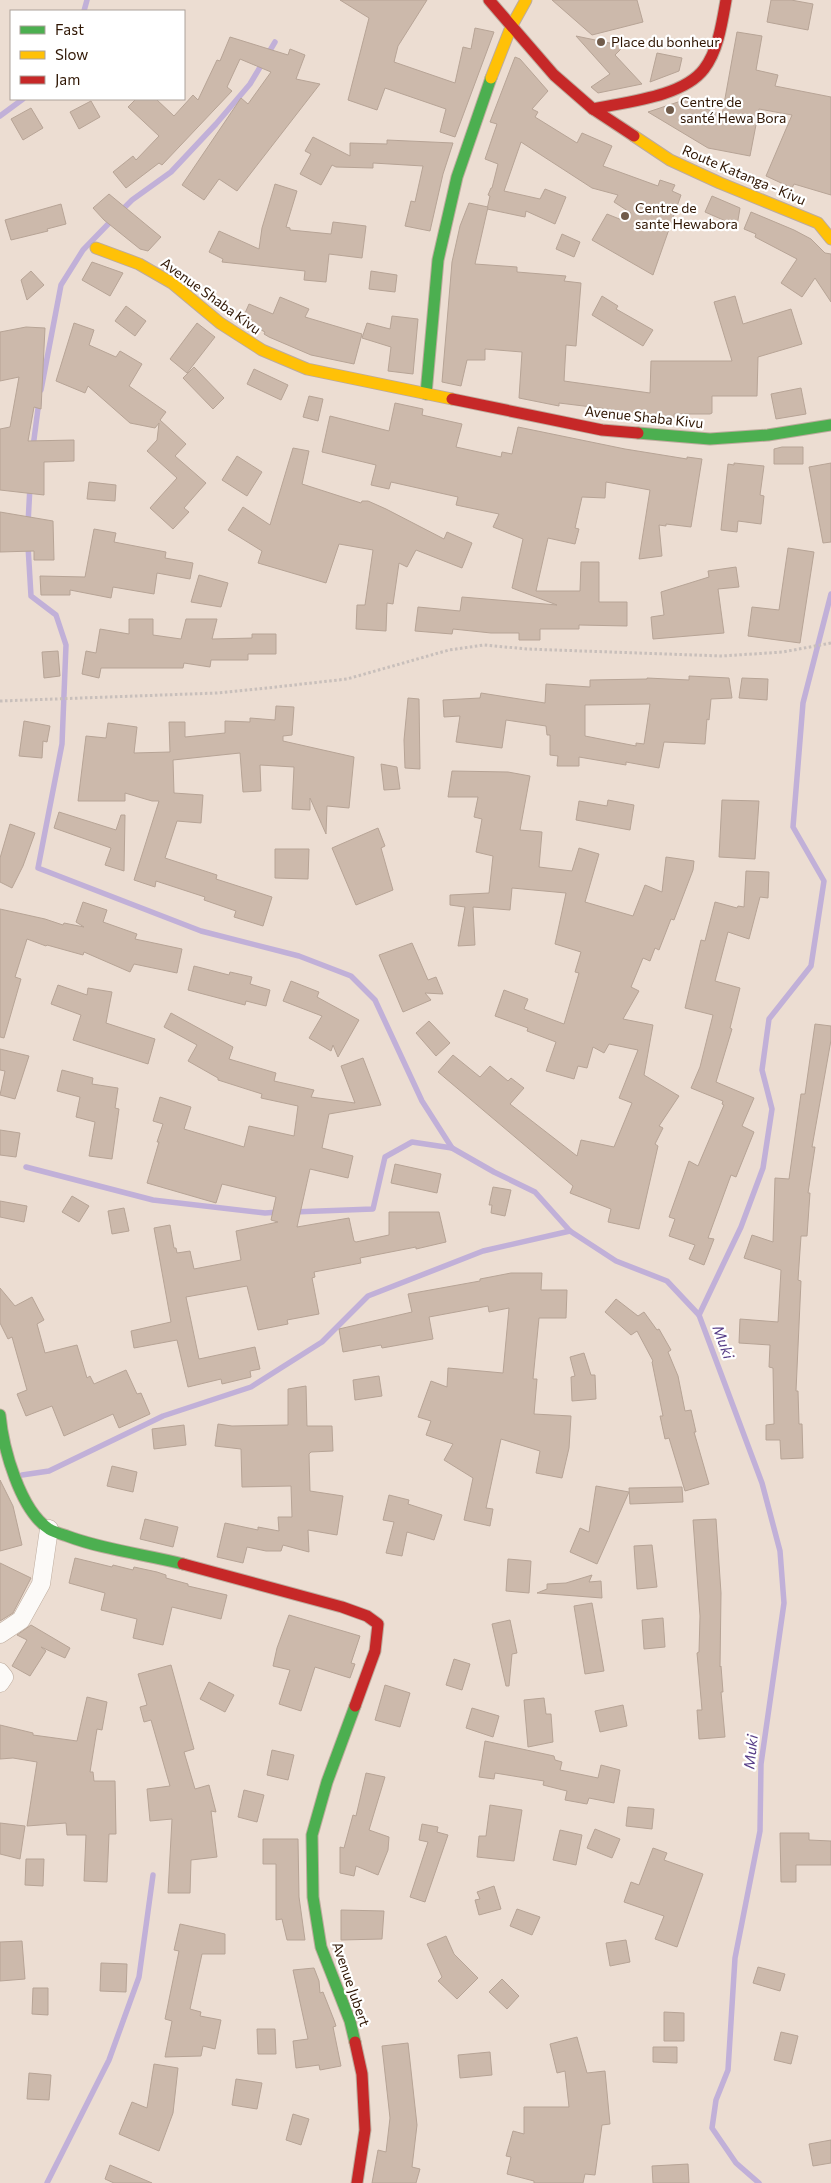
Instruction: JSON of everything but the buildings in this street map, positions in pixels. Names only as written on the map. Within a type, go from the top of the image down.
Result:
[{"type":"main road","name":"Route Katanga - Kivu","points":[[489,0],[554,75],[593,109],[670,160],[720,183],[818,223],[831,239]]},
{"type":"main road","points":[[426,394],[438,260],[450,204],[482,101],[511,27],[526,0]]},
{"type":"main road","points":[[593,109],[675,90],[700,74],[714,52],[726,0]]},
{"type":"main road","name":"Avenue Shaba Kivu","points":[[96,248],[139,264],[172,283],[220,323],[262,350],[307,369],[602,430],[700,438],[768,435],[831,425]]},
{"type":"main road","points":[[0,1423],[15,1476],[29,1508],[49,1529]]},
{"type":"main road","name":"Avenue Jubert","points":[[49,1529],[80,1541],[160,1558],[342,1607],[367,1616],[378,1624],[375,1652],[327,1782],[312,1835],[313,1897],[321,1947],[350,2021],[362,2074],[365,2130],[357,2183]]},
{"type":"street","points":[[0,1634],[21,1620],[41,1584],[49,1529]]},
{"type":"street","points":[[0,1672],[4,1677],[0,1683]]},
{"type":"path","points":[[0,701],[207,693],[276,688],[347,679],[449,650],[484,644],[527,648],[722,656],[783,652],[831,643]]},
{"type":"waterway","points":[[84,10],[87,0]]},
{"type":"waterway","points":[[121,211],[132,200],[171,172],[216,124],[250,84],[275,42]]},
{"type":"waterway","points":[[0,116],[22,100]]},
{"type":"waterway","points":[[41,390],[61,285],[83,250],[113,219]]},
{"type":"waterway","points":[[33,447],[39,401]]},
{"type":"waterway","points":[[28,524],[30,486]]},
{"type":"waterway","name":"Muki","points":[[28,546],[31,596],[56,615],[66,645],[62,744],[38,868],[201,931],[299,956],[351,976],[375,1000],[422,1101],[452,1148],[494,1172],[535,1192],[570,1231],[616,1261],[667,1281],[699,1315],[762,1483],[780,1551],[784,1603],[761,1764],[760,1831],[735,1958],[728,2070],[716,2100],[712,2128],[736,2163],[759,2183]]},
{"type":"waterway","points":[[699,1315],[741,1227],[763,1168],[772,1109],[762,1070],[769,1019],[811,966],[824,881],[793,827],[803,703],[831,594]]},
{"type":"waterway","points":[[293,1212],[373,1209],[385,1157],[412,1142],[452,1148]]},
{"type":"waterway","points":[[26,1167],[153,1200],[265,1213],[279,1212]]},
{"type":"waterway","points":[[22,1475],[49,1471],[163,1416],[251,1387],[322,1342],[368,1296],[483,1251],[570,1231]]},
{"type":"waterway","points":[[47,2183],[109,2060],[139,1977],[153,1875]]},
{"type":"traffic: fast","points":[[426,394],[438,260],[457,177],[491,78]]},
{"type":"traffic: fast","points":[[638,433],[710,439],[768,435],[831,425]]},
{"type":"traffic: fast","points":[[0,1415],[9,1461],[15,1477],[30,1508],[49,1529],[95,1545],[183,1564]]},
{"type":"traffic: fast","points":[[355,1706],[327,1782],[312,1835],[313,1897],[321,1947],[350,2021],[355,2042]]},
{"type":"traffic: slow","points":[[491,78],[511,27],[526,0]]},
{"type":"traffic: slow","points":[[634,136],[670,160],[720,183],[818,223],[831,239]]},
{"type":"traffic: slow","points":[[96,248],[139,264],[172,283],[220,323],[262,350],[307,369],[452,399]]},
{"type":"traffic: jam","points":[[489,0],[554,75],[593,109],[634,136]]},
{"type":"traffic: jam","points":[[593,109],[653,97],[682,86],[695,78],[704,69],[713,54],[719,36],[726,0]]},
{"type":"traffic: jam","points":[[452,399],[602,430],[638,433]]},
{"type":"traffic: jam","points":[[183,1564],[342,1607],[367,1616],[378,1624],[375,1651],[355,1706]]},
{"type":"traffic: jam","points":[[355,2042],[362,2074],[365,2130],[357,2183]]},
{"type":"place","name":"Place du bonheur","points":[[601,42]]},
{"type":"place","name":"Centre de santé Hewa Bora","points":[[670,110]]},
{"type":"place","name":"Centre de sante Hewabora","points":[[625,216]]}]
